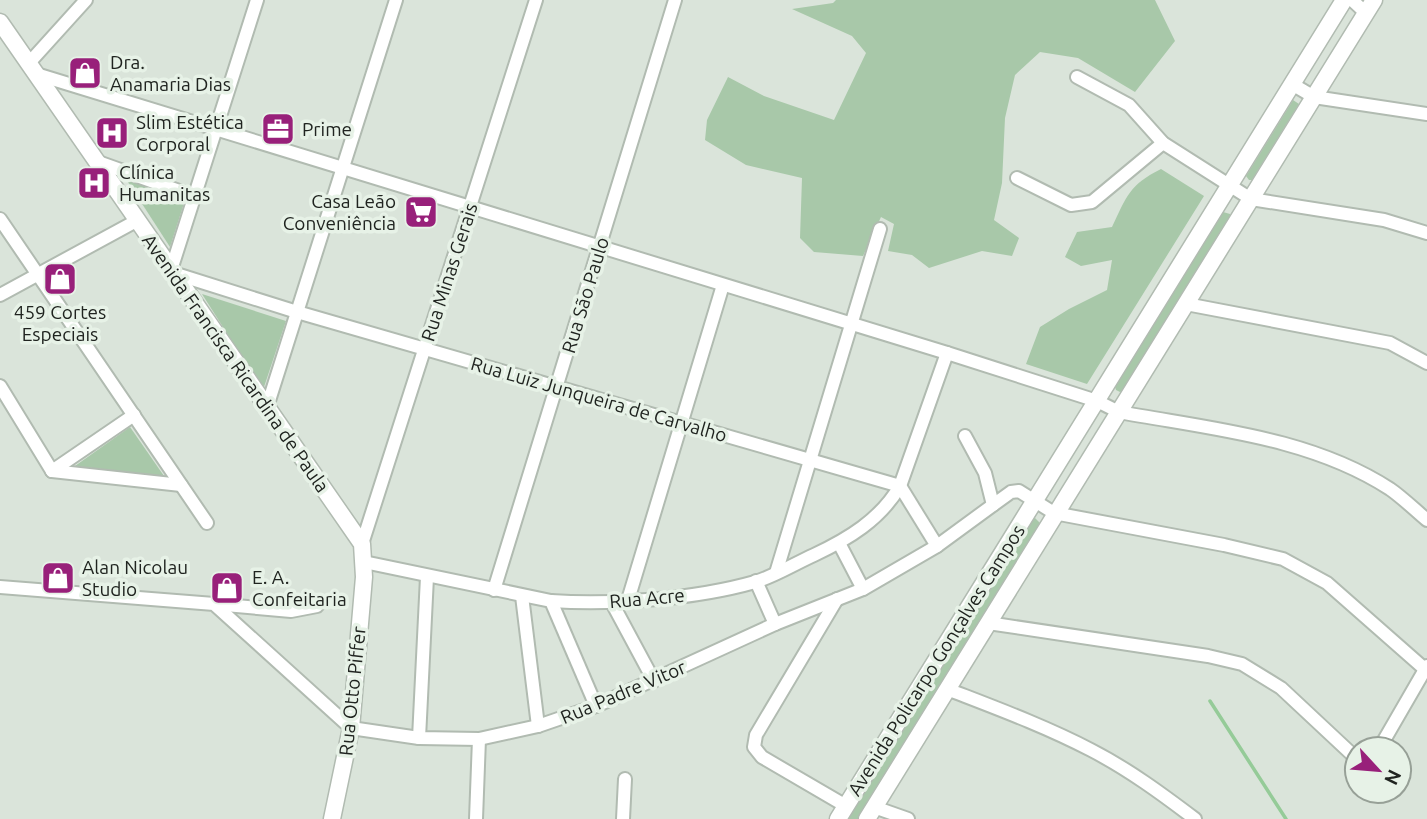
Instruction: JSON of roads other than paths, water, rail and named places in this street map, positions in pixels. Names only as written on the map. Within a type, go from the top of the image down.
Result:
[{"type":"street","points":[[86,0],[33,69],[217,129],[947,353],[1097,401],[1119,412],[1279,442],[1335,460],[1391,489],[1427,520]]},
{"type":"street","points":[[172,271],[257,0]]},
{"type":"street","points":[[267,407],[396,0]]},
{"type":"street","name":"Rua Minas Gerais","points":[[362,544],[536,0]]},
{"type":"street","name":"Rua São Paulo","points":[[494,590],[675,0]]},
{"type":"street","name":"Avenida Policarpo Gonçalves Campos","points":[[842,813],[1344,0]]},
{"type":"street","points":[[1352,0],[1370,6]]},
{"type":"street","name":"Avenida Policarpo Gonçalves Campos","points":[[870,813],[1370,6]]},
{"type":"street","name":"Avenida Francisca Ricardina de Paula","points":[[0,22],[362,544],[364,562]]},
{"type":"street","points":[[1077,77],[1129,105],[1163,143],[1251,199],[1384,220],[1427,233]]},
{"type":"street","points":[[1292,84],[1314,97],[1427,114]]},
{"type":"street","points":[[1017,178],[1071,205],[1092,202],[1163,143]]},
{"type":"street","points":[[98,162],[196,197]]},
{"type":"street","points":[[0,219],[207,523]]},
{"type":"street","points":[[0,295],[138,220]]},
{"type":"street","points":[[776,573],[880,229]]},
{"type":"street","name":"Rua Luiz Junqueira de Carvalho","points":[[172,271],[297,312],[900,486]]},
{"type":"street","points":[[628,600],[723,285]]},
{"type":"street","points":[[1186,304],[1390,343],[1427,363]]},
{"type":"street","name":"Rua Acre","points":[[364,562],[551,601],[628,600],[708,592],[756,581],[839,543],[872,521],[889,504],[900,486],[947,353]]},
{"type":"street","points":[[0,386],[52,471]]},
{"type":"street","points":[[52,471],[134,415]]},
{"type":"street","points":[[965,436],[985,473],[993,505]]},
{"type":"street","points":[[52,471],[181,485]]},
{"type":"street","points":[[900,486],[937,546]]},
{"type":"street","name":"Rua Padre Vitor","points":[[351,728],[419,738],[479,739],[538,726],[596,706],[775,624],[863,589],[937,546],[1012,492],[1019,491],[1035,500]]},
{"type":"street","points":[[1035,500],[1054,513],[1283,558],[1327,583],[1426,669],[1387,735]]},
{"type":"street","points":[[839,543],[863,589]]},
{"type":"street","name":"Rua Otto Piffer","points":[[332,819],[351,728],[364,562]]},
{"type":"street","points":[[419,738],[427,577]]},
{"type":"street","points":[[756,581],[775,624]]},
{"type":"street","points":[[0,587],[291,611],[317,606]]},
{"type":"street","points":[[522,596],[538,726]]},
{"type":"street","points":[[837,599],[756,735],[754,747],[762,757],[842,813]]},
{"type":"street","points":[[551,601],[596,706]]},
{"type":"street","points":[[611,601],[654,681]]},
{"type":"street","points":[[214,604],[351,728]]},
{"type":"street","points":[[988,623],[1208,656],[1242,664],[1281,688],[1343,746]]},
{"type":"street","points":[[947,689],[1027,720],[1093,751],[1157,790],[1195,819]]},
{"type":"street","points":[[476,819],[479,739]]},
{"type":"street","points":[[623,819],[625,779]]},
{"type":"street","points":[[870,813],[908,819]]},
{"type":"waterway","points":[[1210,701],[1286,819]]},
{"type":"place","name":"Dra. Anamaria Dias","points":[[85,73]]},
{"type":"place","name":"Prime","points":[[278,129]]},
{"type":"place","name":"Slim Estética Corporal","points":[[112,133]]},
{"type":"place","name":"Clínica Humanitas","points":[[94,183]]},
{"type":"place","name":"Casa Leão Conveniência","points":[[421,212]]},
{"type":"place","name":"459 Cortes Especiais","points":[[60,279]]},
{"type":"place","name":"Alan Nicolau Studio","points":[[58,578]]},
{"type":"place","name":"E. A. Confeitaria","points":[[227,588]]}]
